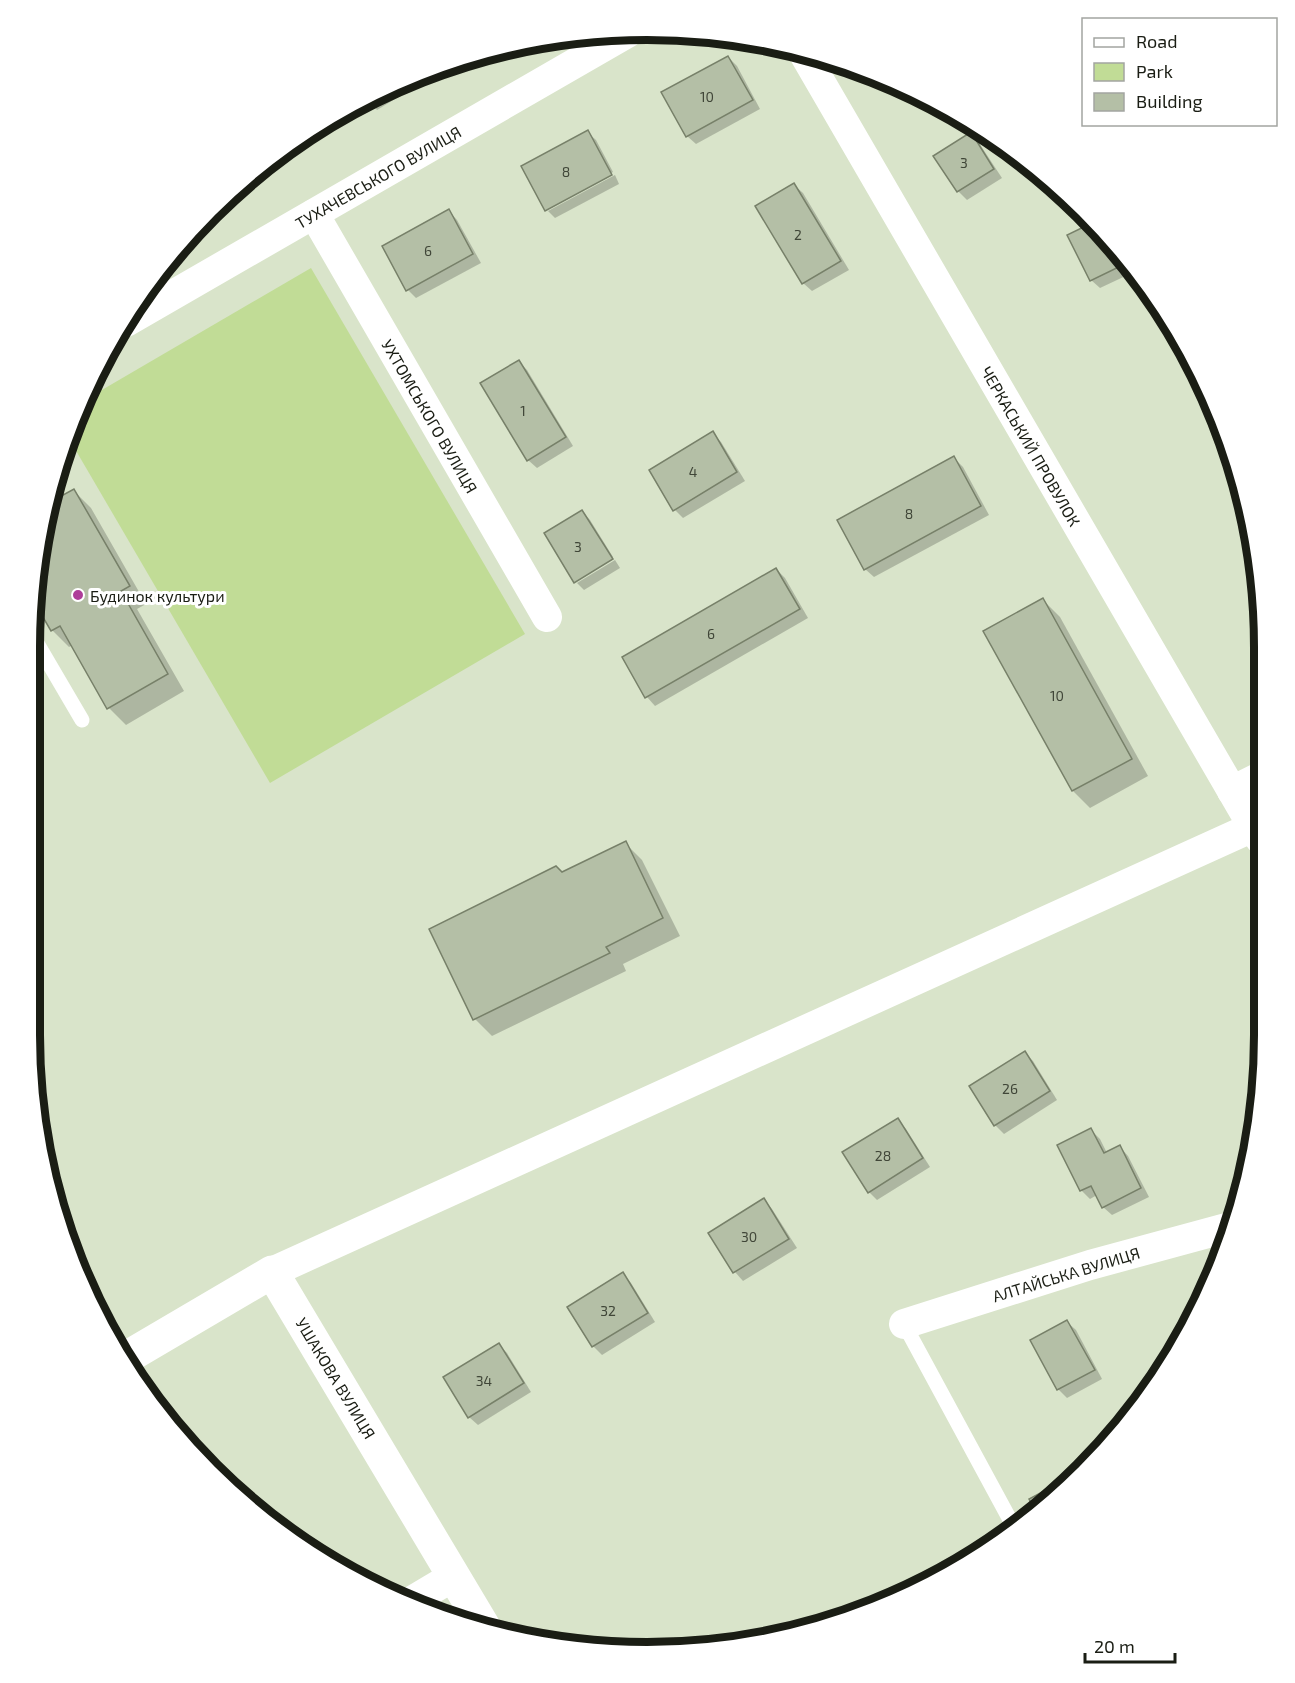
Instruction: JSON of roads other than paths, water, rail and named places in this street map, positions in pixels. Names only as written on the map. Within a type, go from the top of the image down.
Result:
[{"type":"street","name":"ТУХАЧЕВСЬКОГО ВУЛИЦЯ","points":[[141,313],[612,42]]},
{"type":"street","name":"ЧЕРКАСЬКИЙ ПРОВУЛОК","points":[[809,62],[1254,830]]},
{"type":"street","name":"УХТОМСЬКОГО ВУЛИЦЯ","points":[[314,214],[547,617]]},
{"type":"street","points":[[1232,791],[1254,780]]},
{"type":"street","points":[[132,1355],[272,1272],[1254,834]]},
{"type":"street","name":"АЛТАЙСЬКА ВУЛИЦЯ","points":[[904,1324],[1090,1265],[1223,1229]]},
{"type":"street","name":"УШАКОВА ВУЛИЦЯ","points":[[272,1272],[479,1619]]},
{"type":"street","points":[[418,1597],[454,1576]]},
{"type":"lane","points":[[40,648],[82,720]]},
{"type":"lane","points":[[904,1324],[1011,1521]]},
{"type":"place","name":"Будинок культури","points":[[78,595]]}]
